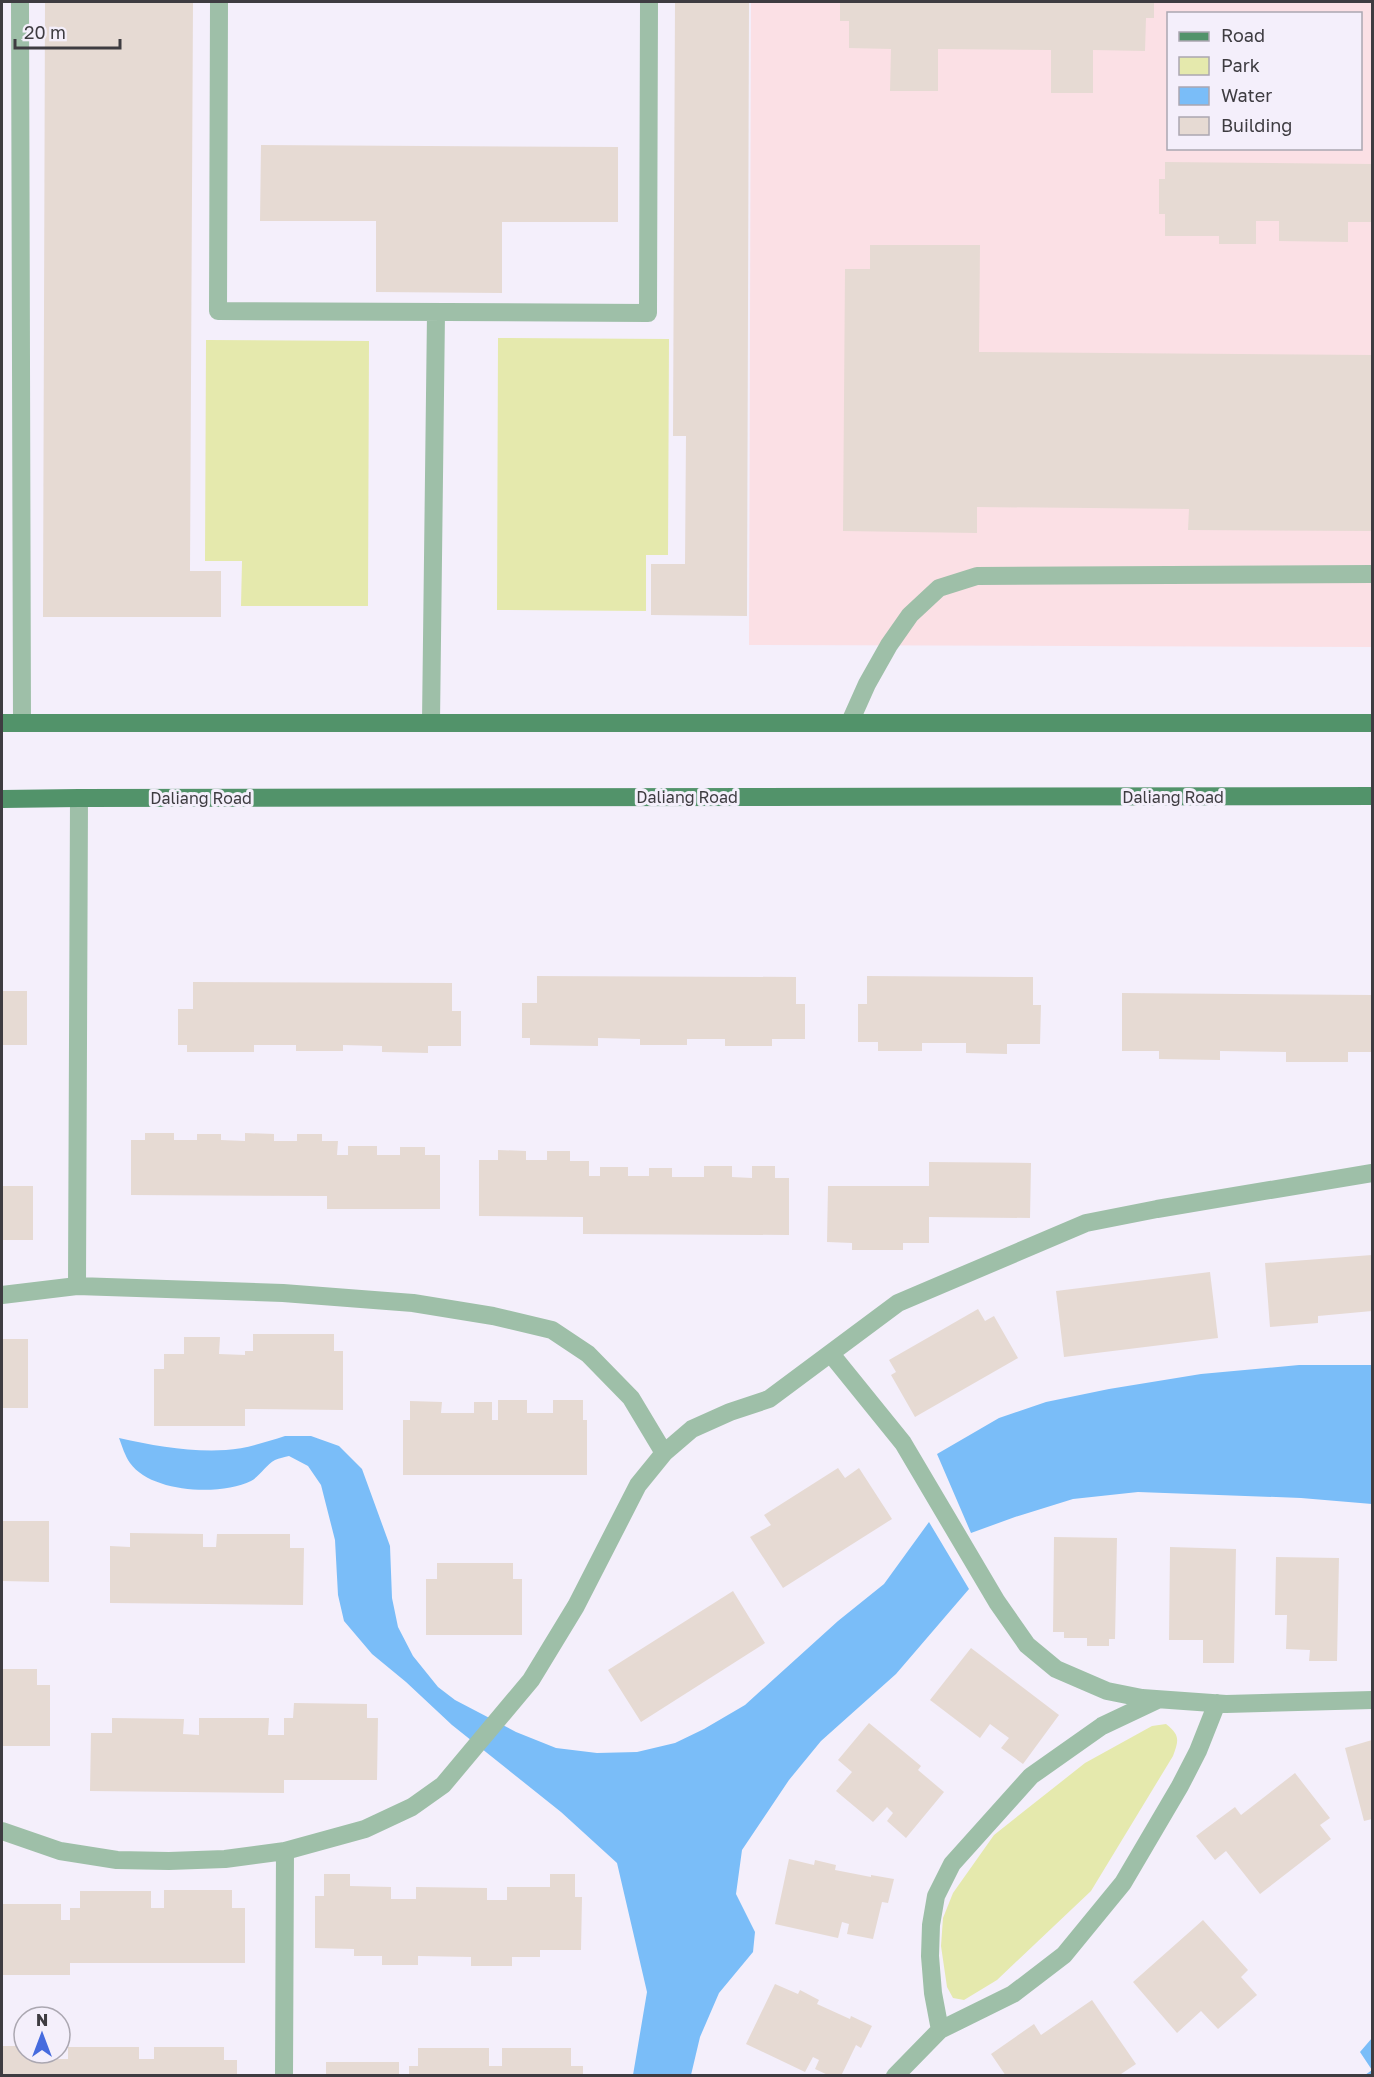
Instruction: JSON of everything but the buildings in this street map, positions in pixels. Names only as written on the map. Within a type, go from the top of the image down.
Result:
[{"type":"main road","points":[[2,723],[1372,723]]},
{"type":"main road","name":"Daliang Road","points":[[2,800],[1372,796]]},
{"type":"street","points":[[20,2],[22,723]]},
{"type":"street","points":[[219,2],[218,311],[436,313],[648,313],[649,2]]},
{"type":"street","points":[[431,722],[436,313]]},
{"type":"street","points":[[850,722],[867,684],[889,645],[910,615],[939,588],[977,576],[1372,574]]},
{"type":"street","points":[[76,1286],[79,798]]},
{"type":"street","points":[[2,1831],[60,1851],[117,1860],[214,1859],[285,1851],[365,1829],[412,1807],[443,1785],[531,1680],[576,1606],[638,1485],[663,1453],[692,1429],[730,1412],[769,1399],[898,1303],[1086,1223],[1372,1173]]},
{"type":"street","points":[[2,1295],[76,1286],[283,1293],[413,1303],[493,1316],[552,1330],[588,1354],[631,1398],[663,1453]]},
{"type":"street","points":[[831,1354],[903,1443],[997,1602],[1028,1644],[1056,1668],[1107,1691],[1159,1700],[1217,1703],[1372,1700]]},
{"type":"street","points":[[940,2030],[933,1993],[930,1956],[931,1925],[936,1896],[952,1864],[1031,1776],[1102,1726],[1159,1700]]},
{"type":"street","points":[[895,2076],[940,2030],[1012,1995],[1064,1955],[1123,1883],[1180,1786],[1198,1751],[1217,1703]]},
{"type":"street","points":[[284,2076],[285,1851]]},
{"type":"shaded area","points":[[751,2],[1372,2],[1372,647],[749,645]]},
{"type":"green space","points":[[498,338],[669,339],[668,555],[646,555],[646,611],[497,610]]},
{"type":"green space","points":[[206,340],[369,341],[368,606],[241,606],[242,561],[205,561]]},
{"type":"green space","points":[[1166,1724],[1174,1731],[1177,1738],[1173,1756],[1091,1891],[997,1980],[964,2000],[953,1998],[947,1987],[941,1946],[943,1918],[953,1893],[994,1835],[1085,1763],[1152,1726]]},
{"type":"water","points":[[1299,1365],[1372,1365],[1372,1504],[1301,1498],[1138,1492],[1073,1499],[971,1533],[937,1454],[999,1418],[1046,1402],[1201,1374]]},
{"type":"water","points":[[285,1436],[311,1436],[339,1446],[362,1469],[390,1546],[392,1598],[398,1627],[413,1656],[438,1687],[455,1700],[516,1732],[556,1748],[597,1753],[637,1752],[675,1743],[745,1705],[838,1621],[884,1584],[929,1522],[969,1589],[896,1674],[821,1741],[789,1780],[742,1850],[736,1894],[755,1932],[753,1952],[719,1993],[700,2037],[691,2075],[633,2075],[647,1992],[617,1863],[561,1812],[452,1725],[372,1654],[344,1621],[338,1595],[335,1540],[321,1485],[308,1466],[289,1456],[275,1460],[254,1479],[238,1486],[205,1490],[187,1489],[154,1481],[140,1473],[128,1460],[119,1438],[172,1448],[226,1450],[255,1445]]},
{"type":"water","points":[[1372,2038],[1372,2070],[1360,2052]]}]
